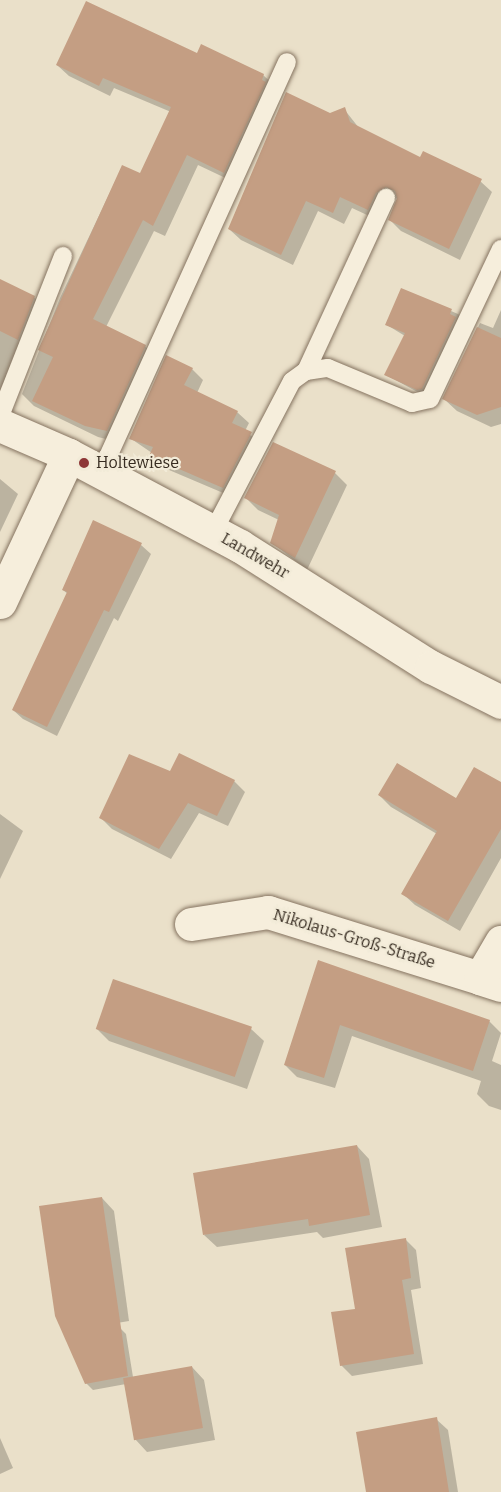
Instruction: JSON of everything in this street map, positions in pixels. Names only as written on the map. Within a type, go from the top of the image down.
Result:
[{"type":"street","name":"Landwehr","points":[[0,425],[69,455],[213,532],[431,667],[501,702]]},
{"type":"street","points":[[0,602],[69,455]]},
{"type":"street","name":"Nikolaus-Groß-Straße","points":[[191,924],[268,912],[490,982],[501,942]]},
{"type":"lane","points":[[101,472],[288,62]]},
{"type":"lane","points":[[213,532],[292,381],[306,370],[386,198]]},
{"type":"lane","points":[[306,370],[328,368],[412,403],[430,399],[501,249]]},
{"type":"lane","points":[[0,416],[63,256]]},
{"type":"building","points":[[86,1],[197,53],[201,44],[264,74],[262,80],[266,82],[224,173],[187,155],[153,226],[143,220],[93,319],[146,345],[107,431],[85,426],[32,401],[53,357],[38,350],[122,165],[140,173],[171,107],[103,78],[99,86],[56,65]]},
{"type":"building","points":[[286,92],[330,113],[345,107],[350,122],[420,157],[423,151],[482,179],[449,249],[388,220],[397,198],[395,191],[386,187],[376,193],[368,210],[340,197],[333,213],[306,201],[281,255],[228,229]]},
{"type":"building","points":[[0,279],[35,296],[18,340],[0,331]]},
{"type":"building","points":[[401,288],[452,309],[450,314],[456,317],[422,389],[417,390],[384,375],[405,333],[385,325]]},
{"type":"building","points":[[477,327],[501,338],[501,407],[477,415],[442,399]]},
{"type":"building","points":[[166,355],[193,368],[184,385],[238,411],[232,423],[252,432],[223,488],[149,456],[153,447],[129,439]]},
{"type":"building","points":[[273,442],[336,471],[295,558],[270,543],[279,515],[244,498]]},
{"type":"building","points":[[93,520],[142,543],[109,612],[104,610],[47,727],[12,710],[67,592],[62,590]]},
{"type":"building","points":[[179,753],[235,780],[217,816],[188,803],[159,849],[99,818],[129,754],[170,771]]},
{"type":"building","points":[[397,763],[456,798],[474,767],[501,782],[501,829],[448,921],[401,894],[437,831],[378,795]]},
{"type":"building","points":[[318,960],[490,1020],[473,1071],[340,1025],[324,1078],[284,1065]]},
{"type":"building","points":[[113,979],[252,1027],[235,1077],[96,1029]]},
{"type":"building","points":[[357,1145],[370,1215],[309,1226],[308,1219],[203,1235],[193,1173]]},
{"type":"building","points":[[102,1197],[128,1376],[85,1384],[55,1316],[39,1206]]},
{"type":"building","points":[[406,1238],[411,1278],[402,1280],[414,1354],[340,1366],[331,1312],[355,1309],[345,1248]]},
{"type":"building","points":[[192,1366],[203,1428],[134,1440],[123,1378]]},
{"type":"building","points":[[437,1417],[449,1492],[366,1492],[356,1432]]},
{"type":"place","name":"Holtewiese","points":[[84,463]]}]
